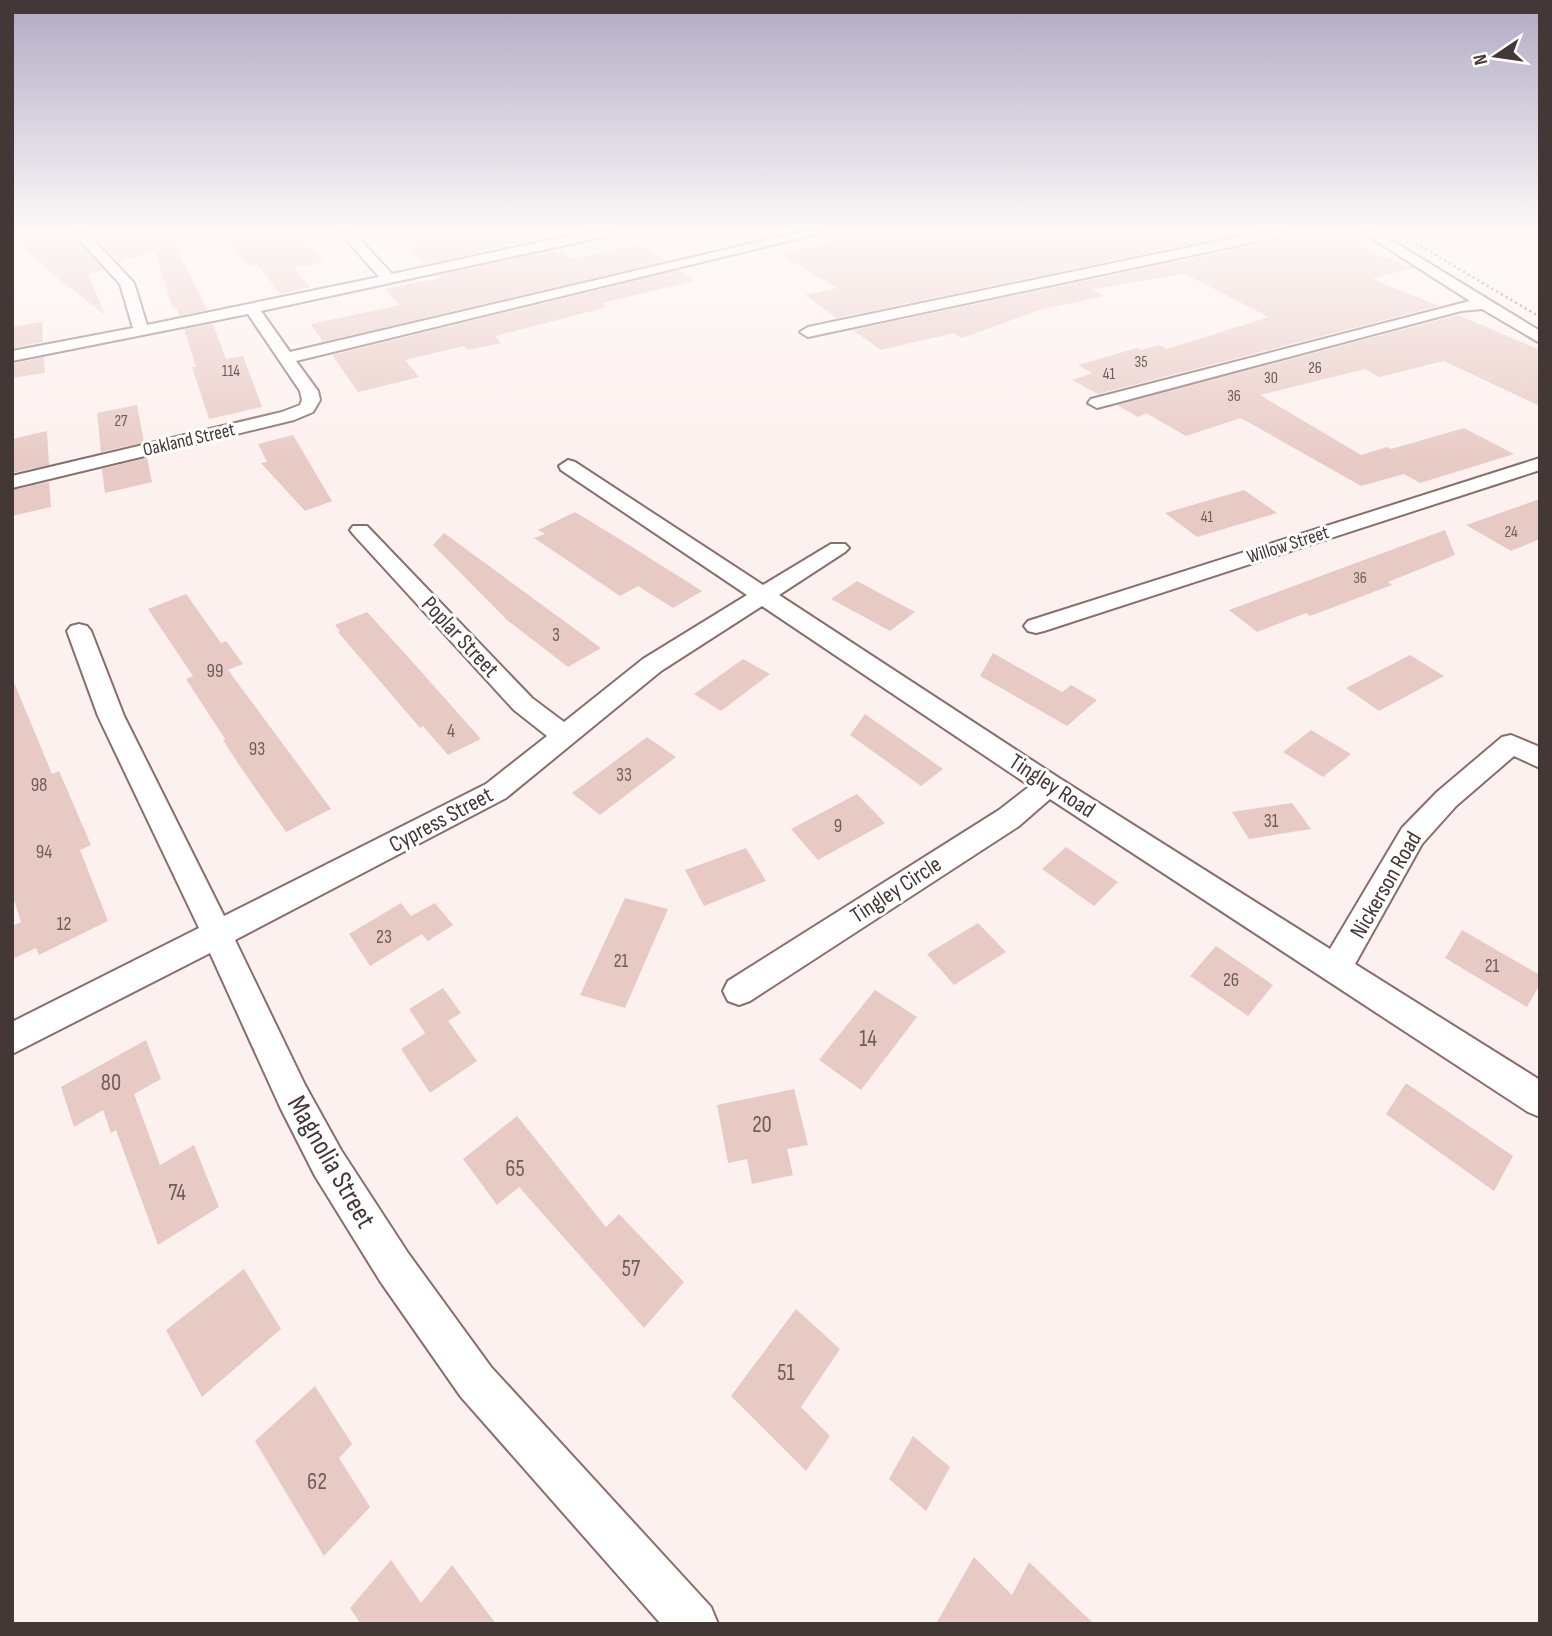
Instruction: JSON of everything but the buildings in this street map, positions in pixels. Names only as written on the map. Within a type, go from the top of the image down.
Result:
[{"type":"street","points":[[135,308],[141,330]]},
{"type":"street","points":[[12,356],[255,308]]},
{"type":"street","points":[[252,309],[287,358],[490,308]]},
{"type":"street","points":[[808,331],[916,308]]},
{"type":"street","points":[[1097,403],[1455,308]]},
{"type":"street","points":[[1492,308],[1540,338]]},
{"type":"street","name":"Oakland Street","points":[[12,482],[302,411],[310,404],[311,397],[287,358]]},
{"type":"street","name":"Willow Street","points":[[1036,626],[1540,464]]},
{"type":"street","name":"Tingley Road","points":[[568,466],[1049,785],[1540,1100]]},
{"type":"street","name":"Poplar Street","points":[[360,530],[523,704],[542,721],[566,735]]},
{"type":"street","name":"Cypress Street","points":[[12,1039],[218,936],[496,791],[632,680],[838,548]]},
{"type":"street","name":"Magnolia Street","points":[[79,631],[111,716],[315,1140],[413,1295],[476,1382],[694,1624]]},
{"type":"street","name":"Nickerson Road","points":[[1335,968],[1369,916],[1403,849],[1426,820],[1511,744],[1540,758]]},
{"type":"street","name":"Tingley Circle","points":[[739,991],[1009,818],[1049,785]]},
{"type":"railway","points":[[1525,308],[1540,317]]}]
